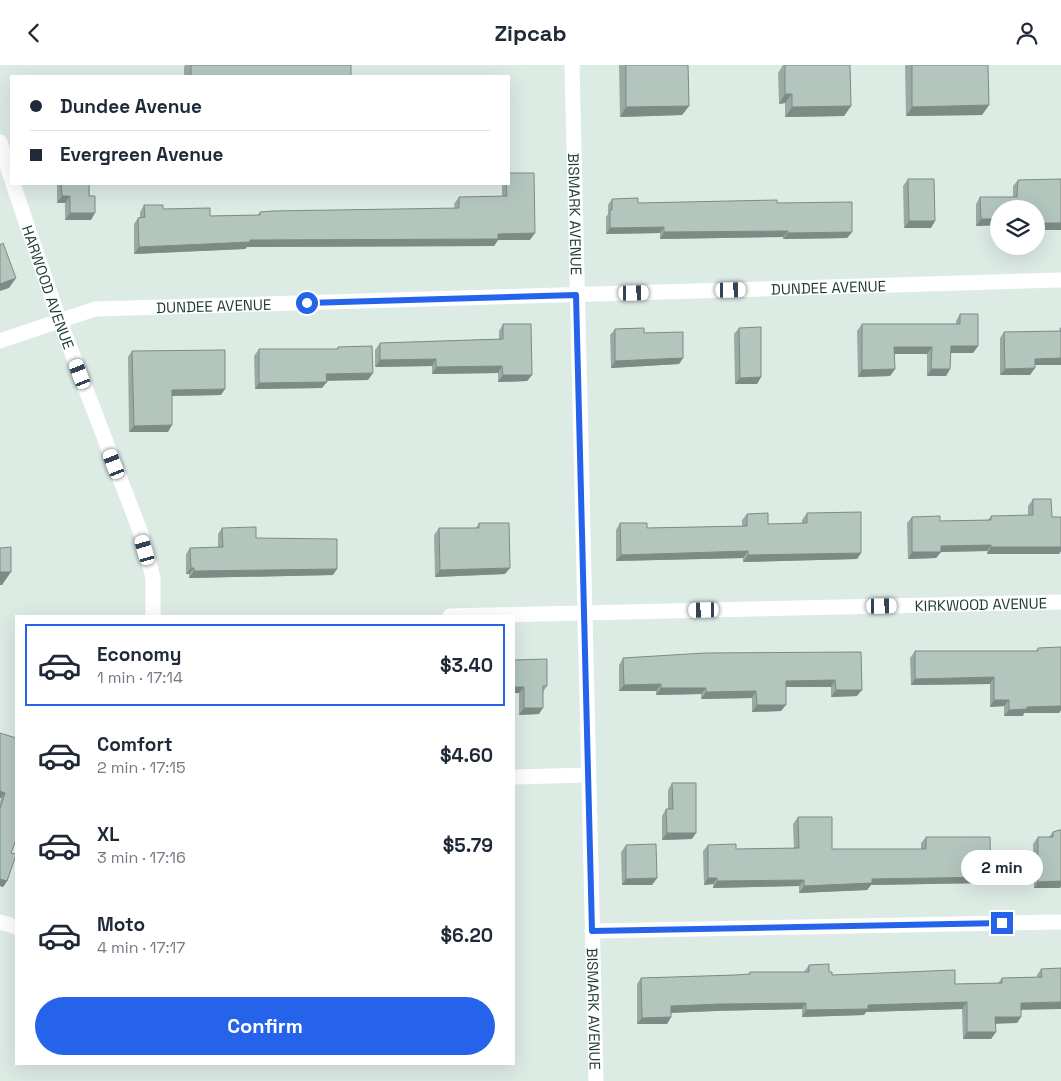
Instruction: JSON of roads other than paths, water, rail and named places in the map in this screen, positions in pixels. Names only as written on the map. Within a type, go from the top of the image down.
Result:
[{"type":"street","name":"BISMARK AVENUE","points":[[572,65],[596,1081]]},
{"type":"street","points":[[0,142],[10,175]]},
{"type":"street","name":"HARWOOD AVENUE","points":[[13,185],[59,319],[142,537],[153,578],[153,615]]},
{"type":"street","name":"DUNDEE AVENUE","points":[[0,341],[59,319],[95,309],[1061,280]]},
{"type":"street","name":"KIRKWOOD AVENUE","points":[[495,615],[1061,602]]},
{"type":"street","points":[[515,777],[589,775]]},
{"type":"street","points":[[0,921],[15,927]]},
{"type":"street","points":[[592,931],[1061,921]]}]
